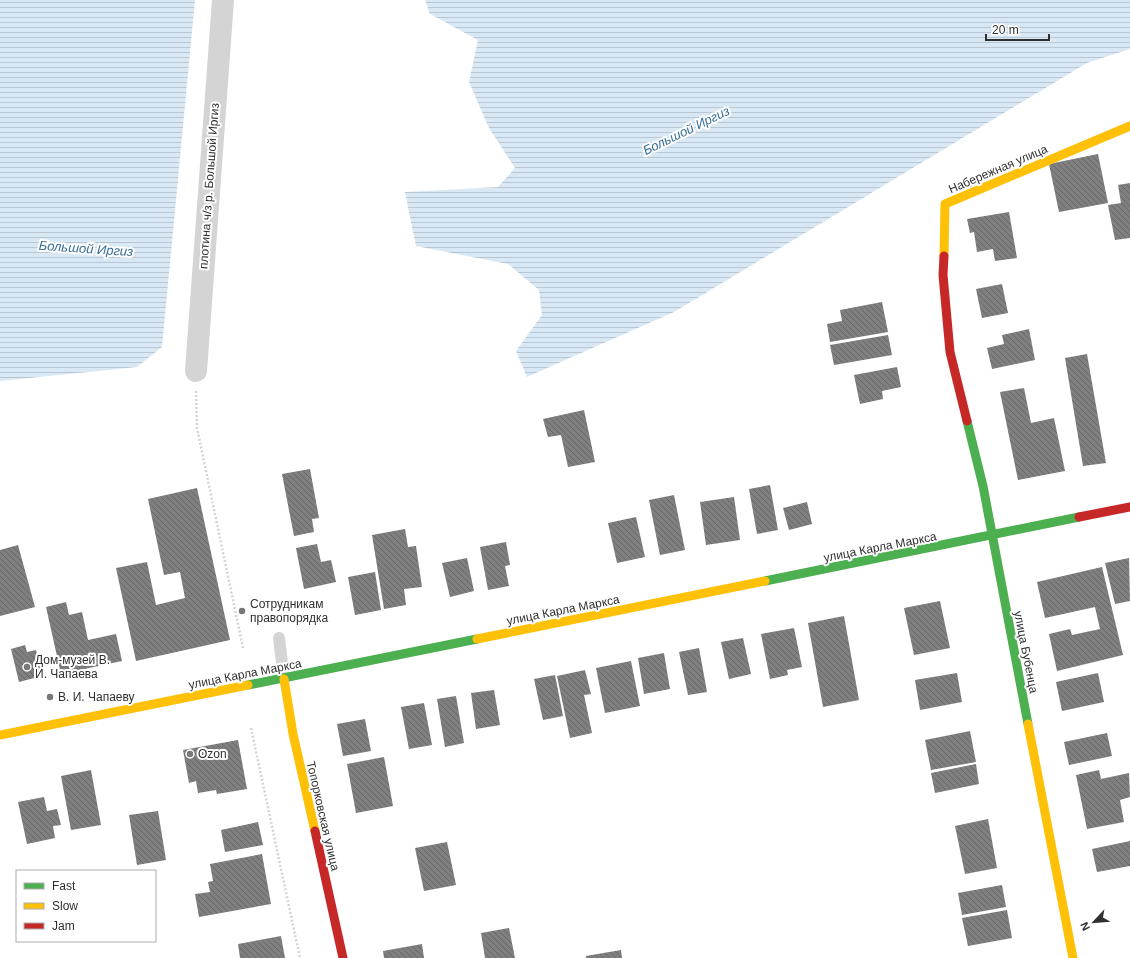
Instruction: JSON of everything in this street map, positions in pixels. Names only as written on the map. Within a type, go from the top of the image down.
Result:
[{"type":"street","name":"плотина ч/з р. Большой Иргиз","points":[[196,372],[222,0]]},
{"type":"street","name":"Набережная улица","points":[[950,352],[943,275],[945,204],[1130,126]]},
{"type":"street","name":"улица Бубенца","points":[[950,352],[983,486],[991,536],[1073,958]]},
{"type":"street","name":"улица Карла Маркса","points":[[0,735],[284,679],[1130,507]]},
{"type":"street","name":"Топорковская улица","points":[[284,679],[293,734],[343,958]]},
{"type":"lane","points":[[279,638],[284,679]]},
{"type":"path","points":[[196,372],[197,428],[243,648]]},
{"type":"path","points":[[251,728],[300,958]]},
{"type":"water","name":"Большой Иргиз","points":[[0,0],[195,0],[162,347],[137,367],[0,381]]},
{"type":"water","name":"Большой Иргиз","points":[[425,0],[1130,0],[1130,49],[1087,63],[674,312],[527,377],[516,351],[542,315],[539,290],[508,264],[416,246],[405,192],[498,187],[515,168],[489,128],[469,82],[478,40],[430,14]]},
{"type":"building","points":[[1098,154],[1108,203],[1059,212],[1049,164]]},
{"type":"building","points":[[1130,183],[1130,238],[1115,240],[1108,205],[1121,203],[1118,185]]},
{"type":"building","points":[[1009,212],[1017,258],[995,261],[993,249],[977,252],[974,232],[970,233],[967,219]]},
{"type":"building","points":[[1002,284],[1008,313],[982,318],[976,289]]},
{"type":"building","points":[[882,302],[888,332],[830,342],[827,324],[842,321],[840,310]]},
{"type":"building","points":[[1029,329],[1035,360],[992,369],[987,348],[1004,344],[1002,335]]},
{"type":"building","points":[[888,335],[892,355],[834,365],[830,345]]},
{"type":"building","points":[[1087,354],[1106,463],[1083,466],[1065,358]]},
{"type":"building","points":[[897,367],[901,387],[882,391],[883,399],[860,404],[854,375]]},
{"type":"building","points":[[1024,388],[1031,423],[1054,418],[1065,471],[1018,480],[1000,392]]},
{"type":"building","points":[[584,410],[595,462],[568,467],[561,435],[548,437],[543,419]]},
{"type":"building","points":[[310,469],[319,518],[312,519],[314,532],[294,536],[282,474]]},
{"type":"building","points":[[770,485],[778,530],[757,534],[749,489]]},
{"type":"building","points":[[197,488],[230,640],[136,661],[116,568],[147,562],[156,605],[185,598],[180,572],[164,575],[148,499]]},
{"type":"building","points":[[674,495],[685,550],[660,555],[649,500]]},
{"type":"building","points":[[734,497],[740,540],[706,545],[700,502]]},
{"type":"building","points":[[807,502],[812,524],[789,530],[783,508]]},
{"type":"building","points":[[636,517],[645,557],[617,563],[608,523]]},
{"type":"building","points":[[405,529],[408,547],[416,546],[422,587],[404,589],[406,605],[384,609],[372,535]]},
{"type":"building","points":[[506,542],[510,565],[505,566],[509,586],[488,590],[480,547]]},
{"type":"building","points":[[317,544],[321,562],[331,560],[336,582],[304,589],[296,548]]},
{"type":"building","points":[[18,545],[35,607],[0,616],[0,550]]},
{"type":"building","points":[[467,558],[474,591],[450,597],[442,563]]},
{"type":"building","points":[[1129,558],[1130,601],[1115,604],[1105,563]]},
{"type":"building","points":[[1102,567],[1123,655],[1057,671],[1049,634],[1070,629],[1072,635],[1100,629],[1095,607],[1045,618],[1037,582]]},
{"type":"building","points":[[375,572],[381,610],[355,615],[348,577]]},
{"type":"building","points":[[940,601],[950,648],[914,655],[904,608]]},
{"type":"building","points":[[66,602],[69,615],[82,612],[88,640],[116,634],[122,661],[61,674],[46,607]]},
{"type":"building","points":[[844,616],[859,700],[823,707],[808,623]]},
{"type":"building","points":[[794,628],[802,667],[787,670],[788,675],[770,679],[761,634]]},
{"type":"building","points":[[743,638],[751,674],[729,679],[721,642]]},
{"type":"building","points":[[25,645],[27,652],[36,650],[42,676],[19,682],[11,649]]},
{"type":"building","points":[[699,648],[707,692],[688,695],[679,652]]},
{"type":"building","points":[[664,653],[670,689],[644,694],[638,658]]},
{"type":"building","points":[[631,661],[640,706],[605,713],[596,668]]},
{"type":"building","points":[[585,670],[591,694],[584,695],[592,733],[570,738],[557,676]]},
{"type":"building","points":[[957,673],[962,702],[920,710],[915,680]]},
{"type":"building","points":[[1098,673],[1104,702],[1062,711],[1056,682]]},
{"type":"building","points":[[555,675],[563,716],[543,720],[534,679]]},
{"type":"building","points":[[494,690],[500,725],[476,729],[471,693]]},
{"type":"building","points":[[456,696],[464,743],[445,747],[437,699]]},
{"type":"building","points":[[424,703],[432,745],[409,749],[401,707]]},
{"type":"building","points":[[365,719],[371,751],[343,756],[337,724]]},
{"type":"building","points":[[970,731],[976,762],[931,770],[925,740]]},
{"type":"building","points":[[1107,733],[1112,756],[1069,765],[1064,742]]},
{"type":"building","points":[[238,740],[247,789],[217,794],[216,790],[198,793],[196,781],[189,783],[183,750]]},
{"type":"building","points":[[384,757],[393,806],[356,813],[347,764]]},
{"type":"building","points":[[976,764],[979,784],[935,793],[931,773]]},
{"type":"building","points":[[91,770],[101,825],[71,830],[61,776]]},
{"type":"building","points":[[1099,770],[1101,779],[1129,773],[1130,797],[1120,800],[1124,822],[1087,829],[1076,775]]},
{"type":"building","points":[[44,797],[47,811],[57,809],[61,825],[53,826],[55,838],[27,844],[18,802]]},
{"type":"building","points":[[158,811],[166,860],[137,865],[129,815]]},
{"type":"building","points":[[988,819],[997,868],[965,874],[955,826]]},
{"type":"building","points":[[258,822],[263,845],[225,852],[221,830]]},
{"type":"building","points":[[1130,841],[1130,866],[1097,872],[1092,849]]},
{"type":"building","points":[[447,842],[456,885],[424,891],[415,848]]},
{"type":"building","points":[[262,854],[271,904],[199,917],[195,894],[210,892],[208,882],[213,881],[210,864]]},
{"type":"building","points":[[1002,885],[1006,907],[962,915],[958,893]]},
{"type":"building","points":[[1007,910],[1012,938],[968,946],[962,918]]},
{"type":"building","points":[[509,928],[515,958],[485,958],[481,933]]},
{"type":"building","points":[[281,936],[285,958],[240,958],[238,944]]},
{"type":"building","points":[[422,944],[424,958],[384,958],[383,951]]},
{"type":"building","points":[[621,950],[622,958],[586,958],[586,956]]},
{"type":"traffic: fast","points":[[967,421],[983,486],[1028,724]]},
{"type":"traffic: fast","points":[[765,581],[1079,517]]},
{"type":"traffic: fast","points":[[248,685],[477,639]]},
{"type":"traffic: slow","points":[[944,256],[945,204],[1130,126]]},
{"type":"traffic: slow","points":[[477,639],[765,581]]},
{"type":"traffic: slow","points":[[284,679],[293,734],[315,831]]},
{"type":"traffic: slow","points":[[0,735],[248,685]]},
{"type":"traffic: slow","points":[[1028,724],[1073,958]]},
{"type":"traffic: jam","points":[[944,256],[943,275],[950,352],[967,421]]},
{"type":"traffic: jam","points":[[1079,517],[1130,507]]},
{"type":"traffic: jam","points":[[315,831],[343,958]]},
{"type":"place","name":"Сотрудникам правопорядка","points":[[242,611]]},
{"type":"place","name":"Дом-музей В. И. Чапаева","points":[[27,667]]},
{"type":"place","name":"В. И. Чапаеву","points":[[50,697]]},
{"type":"place","name":"Ozon","points":[[190,754]]}]
